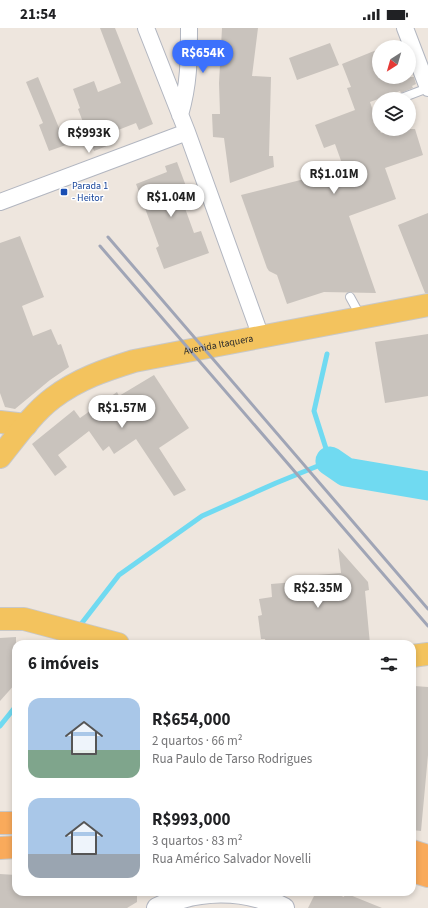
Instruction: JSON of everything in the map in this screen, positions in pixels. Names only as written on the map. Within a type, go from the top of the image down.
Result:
[{"type":"highway","points":[[0,823],[12,823]]},
{"type":"highway","points":[[0,848],[12,847]]},
{"type":"highway","points":[[416,852],[428,856]]},
{"type":"highway","points":[[416,872],[428,876]]},
{"type":"main road","name":"Avenida Itaquera","points":[[0,457],[26,425],[52,398],[76,382],[102,370],[134,361],[428,305]]},
{"type":"main road","points":[[0,422],[26,425]]},
{"type":"main road","points":[[0,619],[24,619],[96,640]]},
{"type":"main road","points":[[416,656],[428,654]]},
{"type":"street","points":[[146,28],[187,132],[261,337]]},
{"type":"street","points":[[180,115],[187,92],[189,76],[190,28]]},
{"type":"street","points":[[405,28],[428,88]]},
{"type":"street","points":[[0,202],[187,132]]},
{"type":"street","points":[[157,908],[172,900],[190,896]]},
{"type":"street","points":[[250,896],[284,908]]},
{"type":"lane","points":[[416,93],[428,88]]},
{"type":"lane","points":[[350,297],[361,317]]},
{"type":"building","points":[[100,28],[115,28],[153,124],[139,130],[136,123],[108,134],[112,144],[94,151],[78,109],[80,108],[73,89],[94,81],[98,92],[121,83]]},
{"type":"building","points":[[222,28],[258,28],[252,76],[271,77],[269,156],[273,156],[274,167],[230,183],[224,138],[213,137],[212,114],[220,114],[219,83]]},
{"type":"building","points":[[330,43],[339,65],[297,80],[289,58]]},
{"type":"building","points":[[372,52],[372,84],[416,84],[412,86],[413,88],[403,92],[372,92],[372,101],[370,102],[372,108],[372,136],[416,136],[416,132],[423,155],[385,168],[396,199],[349,216],[376,293],[324,292],[287,304],[277,275],[269,271],[267,268],[241,195],[344,169],[335,144],[324,148],[315,125],[355,110],[347,88],[351,87],[342,64]]},
{"type":"building","points":[[38,77],[66,145],[49,151],[39,125],[43,123],[26,82]]},
{"type":"building","points":[[177,162],[190,197],[182,200],[194,233],[201,231],[209,253],[164,269],[156,248],[159,246],[136,184],[167,172],[165,166]]},
{"type":"building","points":[[428,213],[428,293],[425,293],[398,225]]},
{"type":"building","points":[[20,236],[44,297],[22,306],[33,336],[51,329],[58,345],[61,344],[69,367],[50,380],[15,409],[5,407],[0,393],[0,243]]},
{"type":"building","points":[[428,334],[428,396],[385,403],[375,342]]},
{"type":"building","points":[[154,375],[189,428],[159,448],[186,490],[174,496],[136,439],[114,454],[109,446],[103,451],[89,431],[58,455],[67,467],[55,476],[32,444],[74,410],[80,418],[117,392],[119,396]]},
{"type":"building","points":[[338,548],[368,582],[369,590],[365,591],[370,640],[261,639],[258,616],[262,615],[259,599],[272,597],[271,584],[295,582],[294,577],[341,573]]},
{"type":"building","points":[[16,637],[16,640],[12,640],[12,688],[0,701],[0,638]]},
{"type":"building","points":[[416,686],[428,687],[428,755],[421,831],[416,830]]},
{"type":"building","points":[[0,874],[12,875],[12,896],[137,896],[137,902],[127,908],[0,908]]},
{"type":"building","points":[[314,896],[352,896],[382,908],[308,908]]},
{"type":"waterway","points":[[78,628],[119,575],[202,516],[330,461],[314,411],[327,354]]},
{"type":"waterway","points":[[330,461],[346,472],[428,486]]},
{"type":"waterway","points":[[0,726],[12,711]]},
{"type":"railway","points":[[108,237],[428,609]]},
{"type":"railway","points":[[100,246],[428,626]]},
{"type":"place","name":"Parada 1 - Heitor","points":[[64,192]]}]
